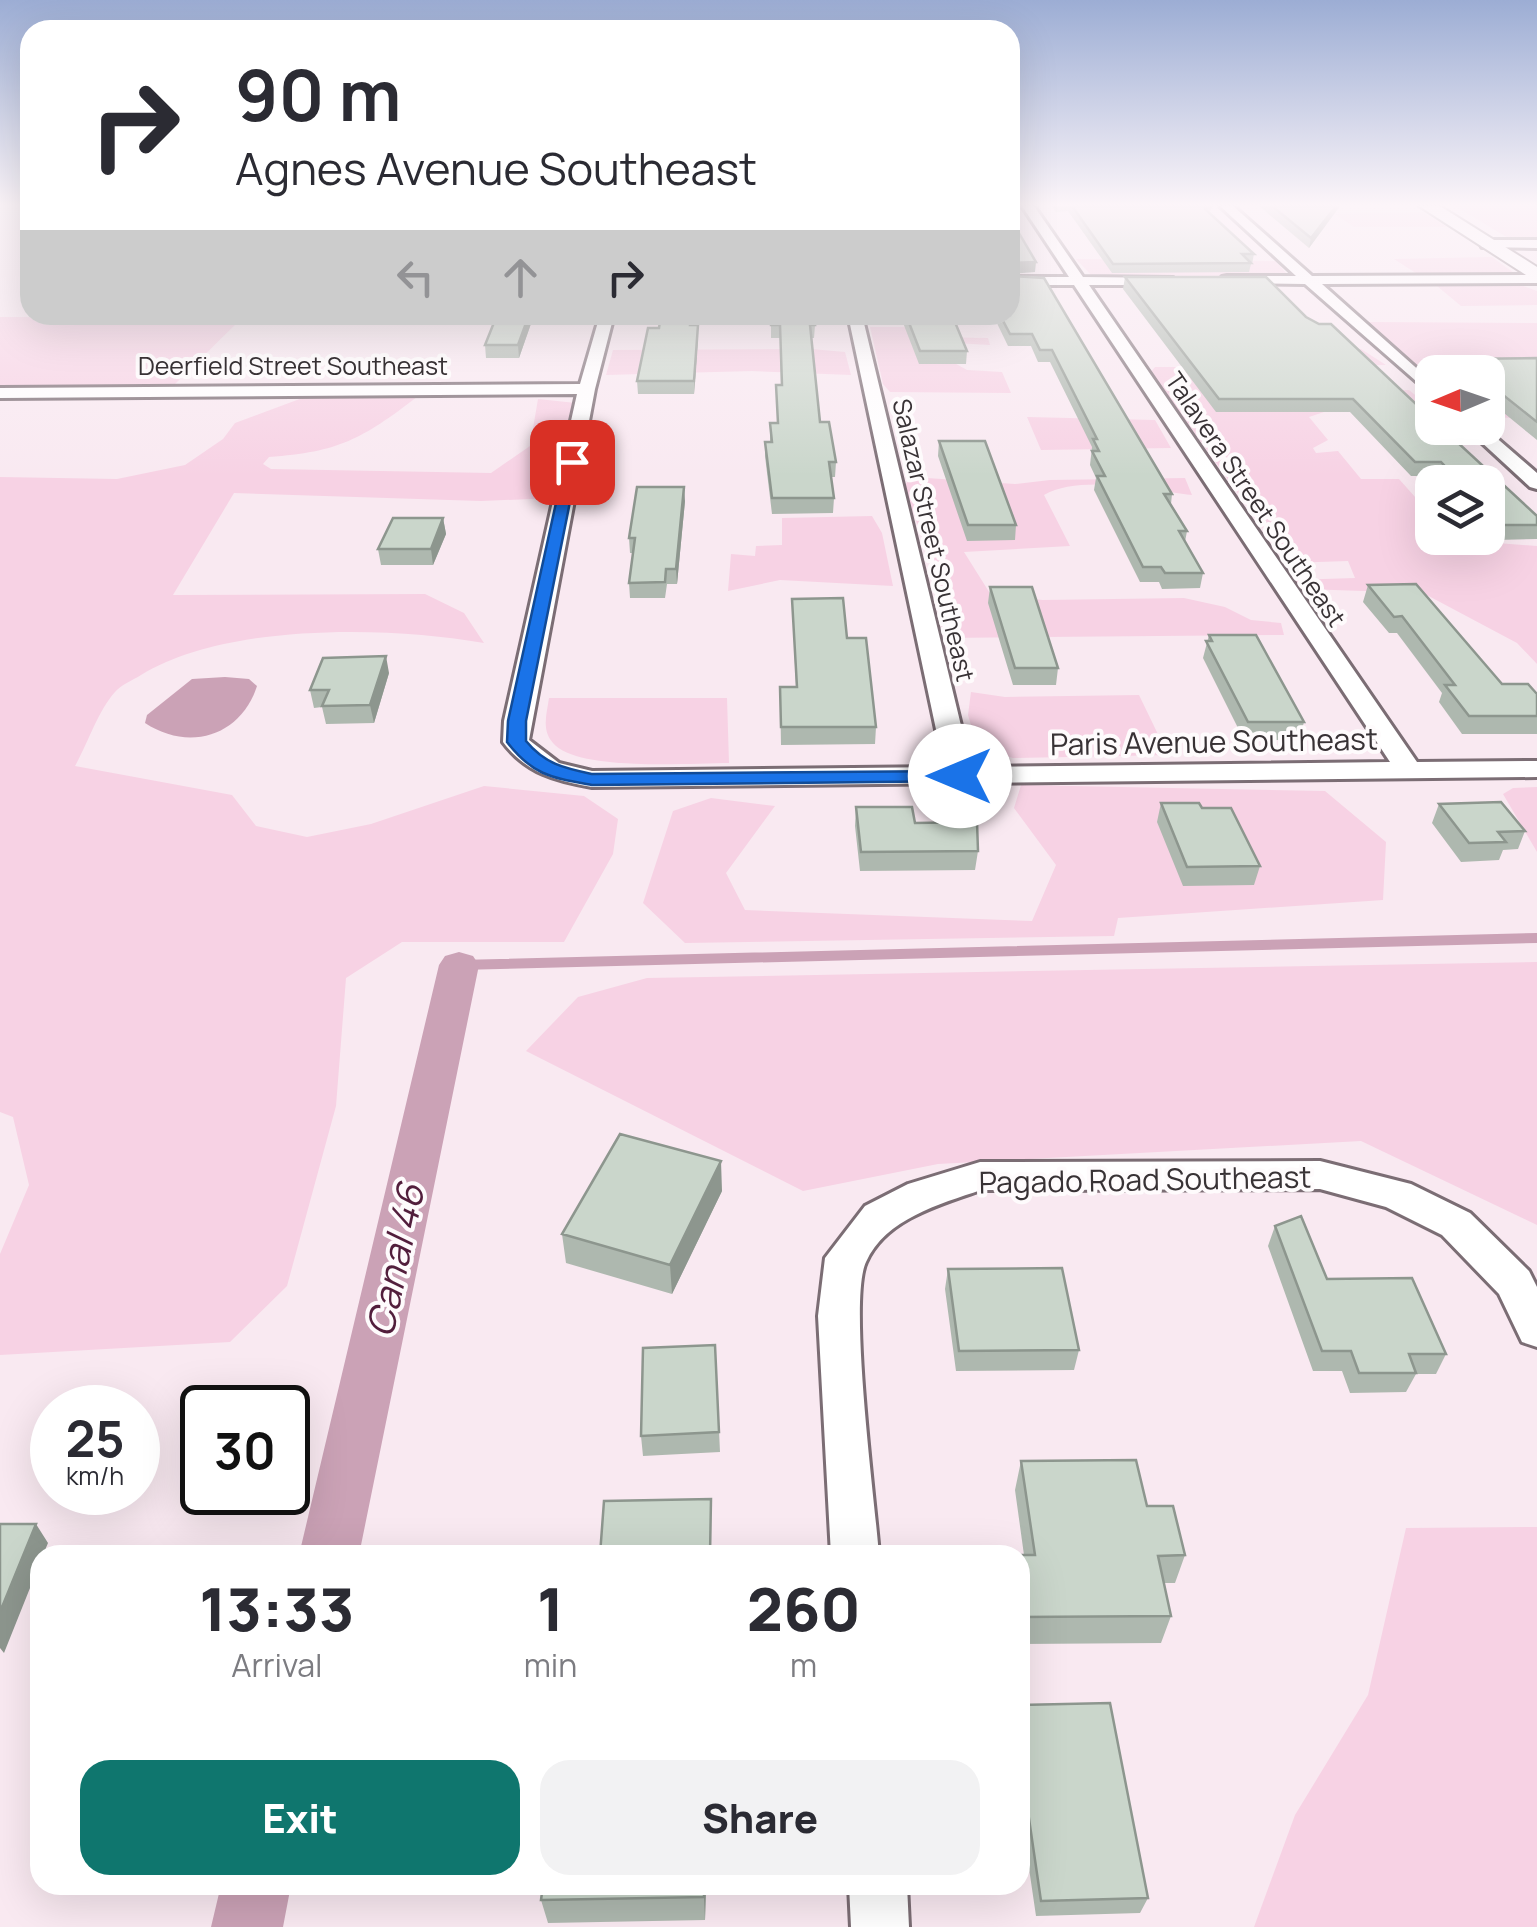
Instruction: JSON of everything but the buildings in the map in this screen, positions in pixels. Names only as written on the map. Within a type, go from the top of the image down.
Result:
[{"type":"street","name":"Talavera Street Southeast","points":[[1089,296],[1409,770]]},
{"type":"street","points":[[1327,296],[1415,375]]},
{"type":"street","points":[[587,388],[604,325]]},
{"type":"street","name":"Salazar Street Southeast","points":[[857,325],[960,776]]},
{"type":"street","name":"Paris Avenue Southeast","points":[[587,388],[517,721],[516,742],[534,762],[554,772],[592,780],[1537,769]]},
{"type":"street","name":"Deerfield Street Southeast","points":[[0,392],[587,388]]},
{"type":"street","points":[[1494,445],[1537,483]]},
{"type":"street","name":"Pagado Road Southeast","points":[[854,1545],[839,1316],[844,1258],[879,1216],[922,1195],[980,1176],[1320,1175],[1397,1195],[1456,1224],[1514,1284],[1537,1328]]},
{"type":"street","points":[[878,1895],[880,1927]]},
{"type":"shaded area","points":[[1449,296],[1537,296],[1537,305],[1461,306]]},
{"type":"shaded area","points":[[0,317],[20,317],[20,325],[235,325],[175,384],[0,386]]},
{"type":"shaded area","points":[[1367,322],[1537,323],[1537,419],[1505,418],[1505,355],[1415,355],[1415,363]]},
{"type":"shaded area","points":[[870,327],[922,327],[929,337],[988,338],[990,345],[938,342],[933,351],[967,370],[1002,372],[1011,393],[890,392],[883,384]]},
{"type":"shaded area","points":[[1282,346],[1361,349],[1386,365],[1275,367],[1287,393],[1409,390],[1415,395],[1415,409],[1324,412],[1309,417],[1328,440],[1313,448],[1316,453],[1338,451],[1361,479],[1399,479],[1415,497],[1415,555],[1505,555],[1505,544],[1537,546],[1537,664],[1517,643],[1423,593],[1304,589],[1291,580],[1355,578],[1348,561],[1288,563],[1151,372],[1155,367],[1266,367]]},
{"type":"shaded area","points":[[613,350],[845,352],[851,375],[752,371],[606,375]]},
{"type":"shaded area","points":[[305,397],[417,397],[349,441],[269,457],[263,464],[271,469],[491,473],[530,446],[538,399],[576,403],[554,498],[481,501],[234,493],[173,595],[425,594],[464,613],[484,643],[402,634],[308,633],[217,646],[176,658],[118,689],[103,708],[75,766],[232,795],[256,826],[307,837],[371,824],[484,786],[584,796],[618,819],[613,854],[564,942],[402,942],[346,978],[336,1106],[287,1286],[230,1342],[0,1355],[0,1254],[29,1185],[13,1117],[0,1112],[0,477],[117,479],[185,465],[223,439],[235,423]]},
{"type":"shaded area","points":[[1027,417],[1155,420],[1171,448],[1041,450]]},
{"type":"shaded area","points":[[912,477],[1015,484],[1185,478],[1192,495],[1096,484],[1059,489],[1044,495],[1070,546],[964,552],[991,595],[1043,600],[1184,598],[1225,607],[1251,620],[1281,623],[1284,635],[943,638],[934,572],[904,486]]},
{"type":"shaded area","points":[[872,516],[882,533],[893,586],[780,580],[728,591],[731,554],[755,556],[756,546],[782,545],[782,518]]},
{"type":"shaded area","points":[[192,679],[249,679],[257,686],[239,717],[226,727],[196,737],[162,732],[145,723],[147,715]]},
{"type":"shaded area","points":[[971,692],[1005,697],[1139,695],[1168,755],[1013,758],[978,749],[968,715]]},
{"type":"shaded area","points":[[549,698],[727,698],[729,763],[636,764],[566,752],[547,733]]},
{"type":"shaded area","points":[[1021,785],[1325,791],[1386,842],[1383,900],[1118,918],[1114,936],[685,943],[643,903],[673,811],[711,798],[775,806],[726,873],[745,910],[1032,921],[1056,865],[1014,808]]},
{"type":"shaded area","points":[[1537,787],[1537,852],[1503,794],[1513,788]]},
{"type":"shaded area","points":[[1537,962],[1537,1225],[1361,1141],[938,1164],[803,1191],[526,1051],[578,997],[647,978]]},
{"type":"shaded area","points":[[1537,1527],[1537,1927],[1254,1927],[1295,1815],[1368,1695],[1406,1528]]},
{"type":"waterway","points":[[459,965],[1537,938]]},
{"type":"waterway","name":"Canal 46","points":[[331,1545],[459,965]]},
{"type":"waterway","name":"Canal 46","points":[[247,1927],[254,1895]]},
{"type":"route","points":[[572,462],[517,721],[516,742],[534,762],[554,772],[592,780],[960,776]]}]
